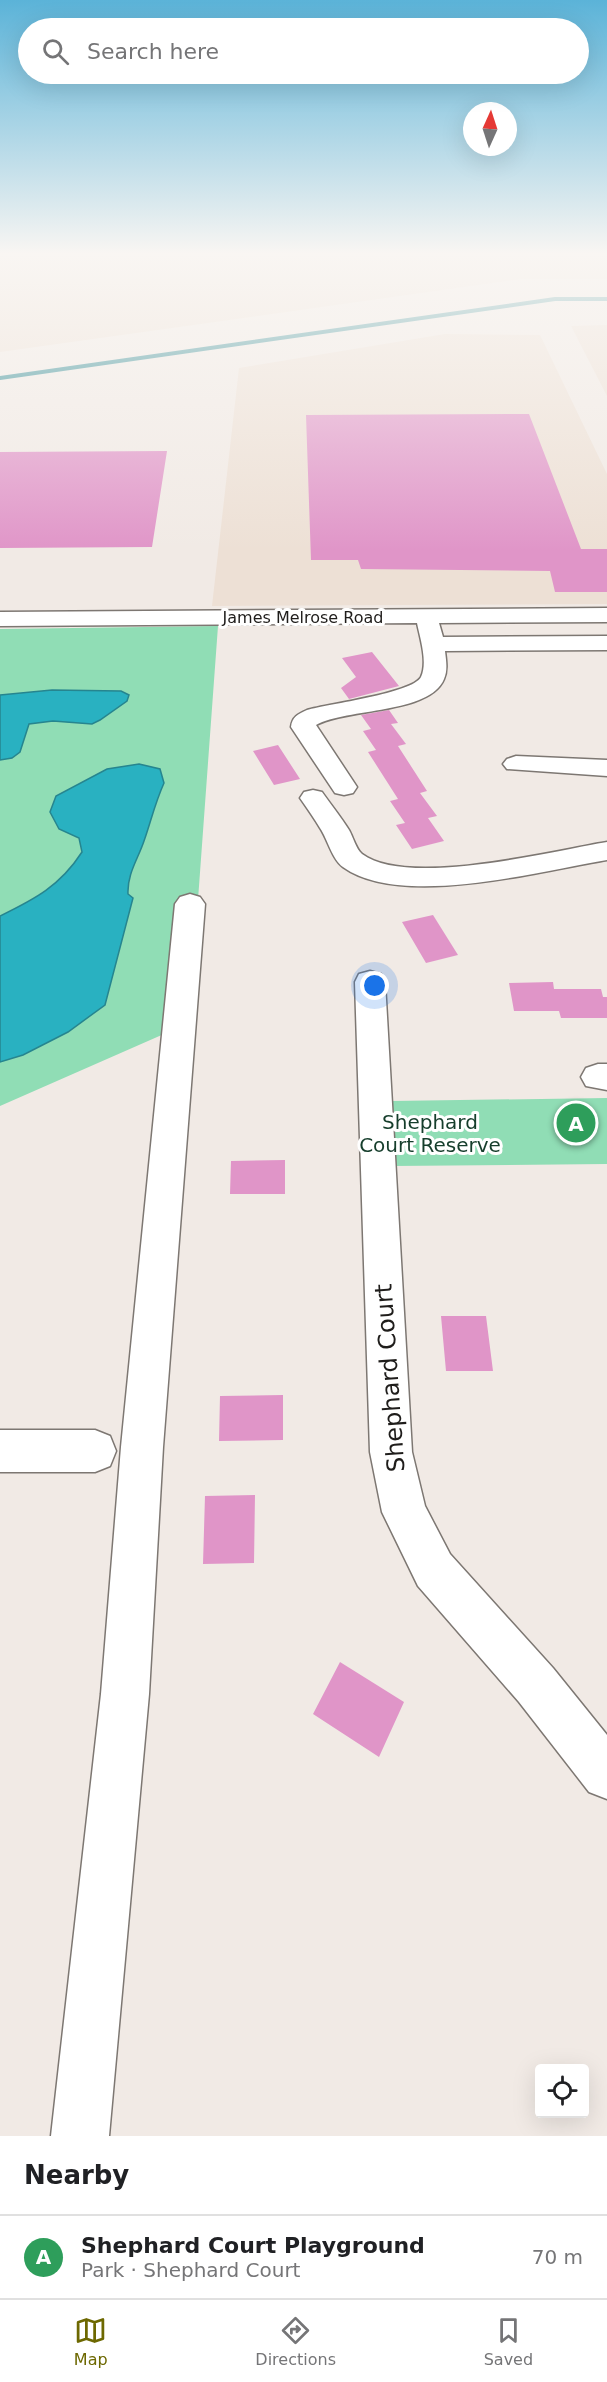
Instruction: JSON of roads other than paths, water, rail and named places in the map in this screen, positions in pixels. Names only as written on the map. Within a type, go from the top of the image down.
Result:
[{"type":"street","name":"James Melrose Road","points":[[0,619],[607,615]]},
{"type":"street","points":[[344,787],[303,728],[304,721],[321,713],[411,694],[429,686],[434,677],[427,616]]},
{"type":"street","points":[[432,644],[607,643]]},
{"type":"street","points":[[516,764],[607,768]]},
{"type":"street","points":[[313,798],[334,827],[352,860],[381,874],[414,878],[460,875],[607,851]]},
{"type":"street","points":[[80,2136],[125,1694],[143,1436],[190,904]]},
{"type":"street","name":"Shephard Court","points":[[370,982],[391,1452],[404,1512],[434,1570],[536,1685],[607,1774]]},
{"type":"street","points":[[0,1450],[95,1451]]},
{"type":"water","points":[[52,690],[121,691],[129,695],[127,701],[92,724],[53,721],[29,724],[20,752],[12,758],[0,760],[0,695]]},
{"type":"water","points":[[139,764],[160,769],[164,783],[129,880],[128,894],[133,898],[105,1005],[68,1032],[23,1055],[0,1062],[0,916],[24,904],[56,883],[82,852],[79,838],[59,829],[50,812],[56,796],[107,769]]},
{"type":"waterway","points":[[0,378],[185,352]]},
{"type":"place","name":"Shephard Court Playground","points":[[576,1123]]},
{"type":"park label","name":"Shephard Court Reserve","points":[[430,1134]]}]
